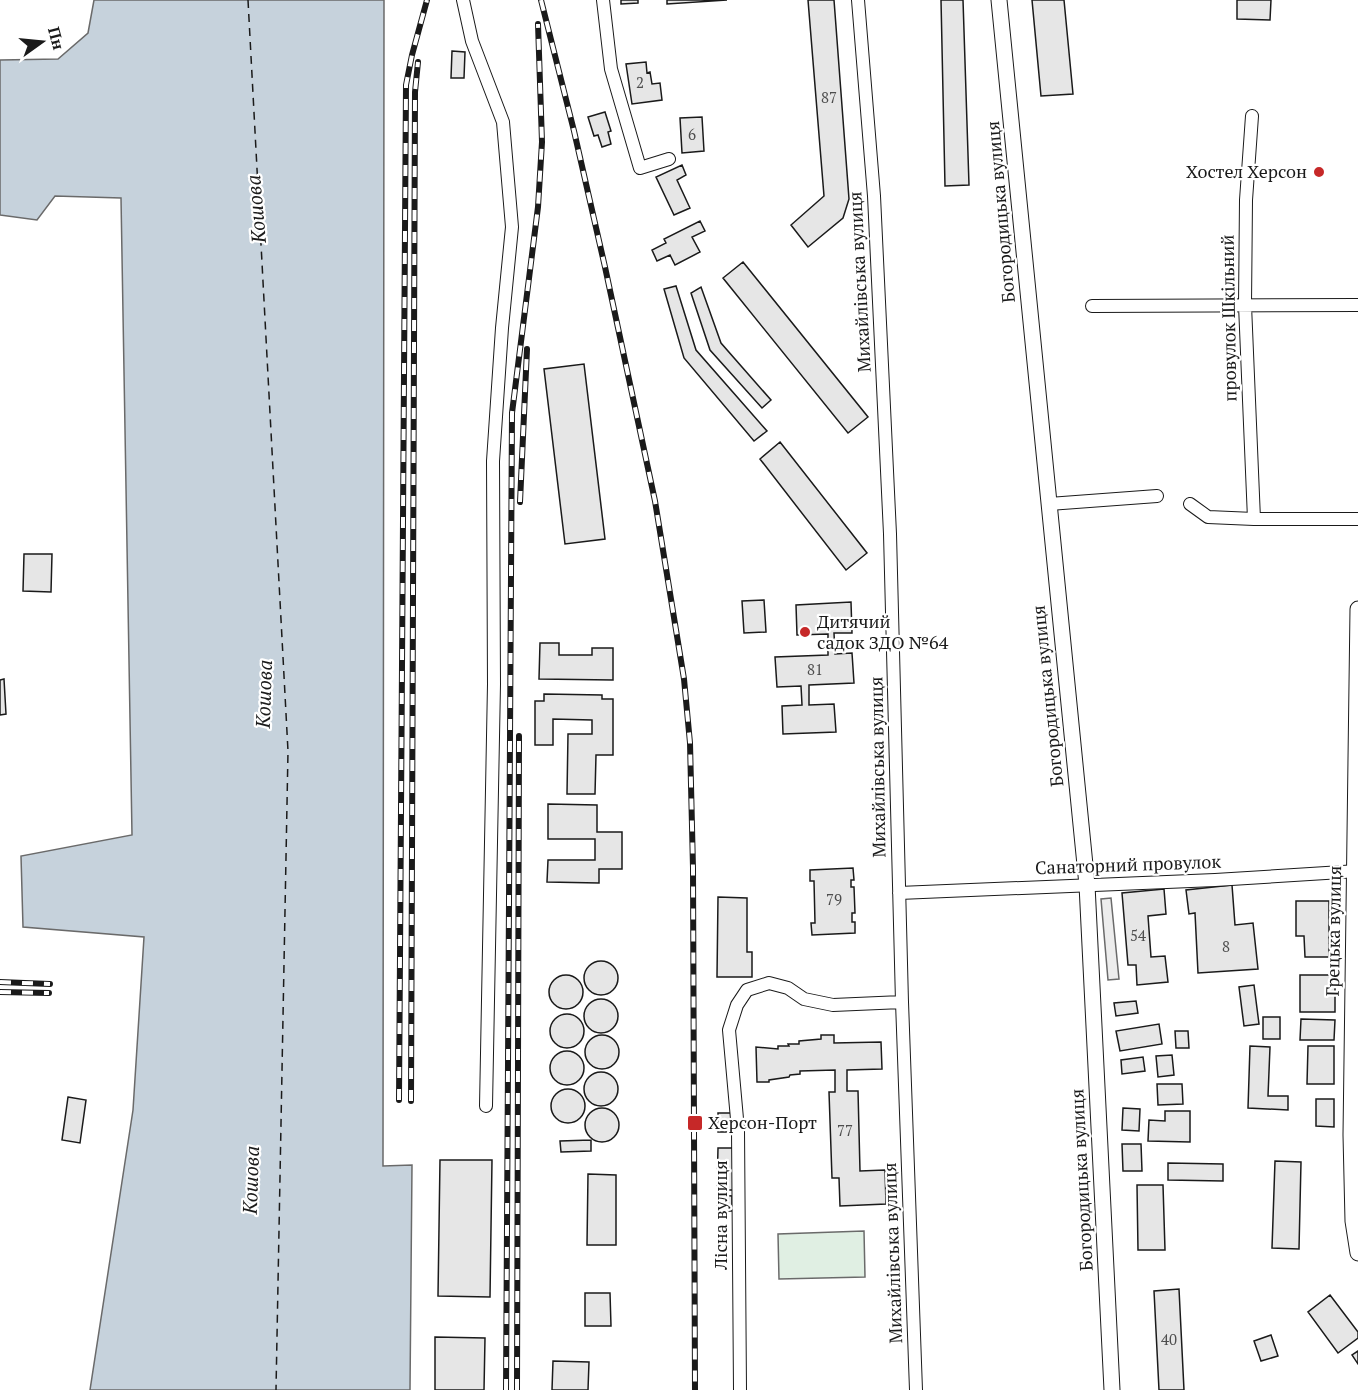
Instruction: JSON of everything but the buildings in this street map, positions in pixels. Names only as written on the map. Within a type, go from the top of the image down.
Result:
[{"type":"street","points":[[463,0],[472,42],[503,122],[512,227],[493,461],[494,684],[486,1106]]},
{"type":"street","points":[[603,0],[612,69],[640,168],[669,159]]},
{"type":"street","name":"Михайлівська вулиця","points":[[858,0],[877,253],[890,534],[902,1002],[916,1390]]},
{"type":"street","name":"Богородицька вулиця","points":[[999,0],[1087,885],[1112,1390]]},
{"type":"street","name":"провулок Шкільний","points":[[1251,116],[1246,200],[1245,305],[1254,519]]},
{"type":"street","points":[[1092,306],[1358,305]]},
{"type":"street","points":[[1049,504],[1157,496]]},
{"type":"street","points":[[1190,504],[1208,517],[1358,519]]},
{"type":"street","name":"Грецька вулиця","points":[[1358,609],[1351,1135],[1353,1221],[1358,1253]]},
{"type":"street","name":"Санаторний провулок","points":[[899,893],[1215,880],[1356,871]]},
{"type":"street","name":"Лісна вулиця","points":[[740,1390],[738,1130],[729,1030],[736,1005],[747,990],[769,983],[788,988],[804,999],[833,1005],[902,1002]]},
{"type":"green space","points":[[864,1231],[865,1277],[779,1279],[778,1234]]},
{"type":"shaded area","points":[[1111,898],[1119,979],[1108,980],[1101,899]]},
{"type":"water","name":"Кошова","points":[[94,0],[384,0],[383,1166],[412,1165],[410,1390],[90,1390],[133,1110],[144,937],[23,927],[21,856],[132,835],[121,198],[55,196],[37,220],[0,215],[0,60],[58,59],[88,33]]},
{"type":"ferry route","points":[[248,0],[288,751],[276,1390]]},
{"type":"railway","points":[[399,1100],[406,85],[427,0]]},
{"type":"railway","points":[[541,0],[605,267],[655,501],[684,679],[690,743],[693,868],[695,1390]]},
{"type":"railway","points":[[506,1390],[512,413],[538,207],[542,142],[538,24]]},
{"type":"railway","points":[[411,1101],[415,92],[418,62]]},
{"type":"railway","points":[[520,502],[527,349]]},
{"type":"railway","points":[[517,1390],[519,736]]},
{"type":"railway","points":[[0,982],[50,984]]},
{"type":"railway","points":[[0,992],[49,993]]},
{"type":"place","name":"Хостел Херсон","points":[[1319,172]]},
{"type":"place","name":"Дитячий садок ЗДО №64","points":[[805,632]]},
{"type":"place","name":"Херсон-Порт","points":[[695,1123]]}]
